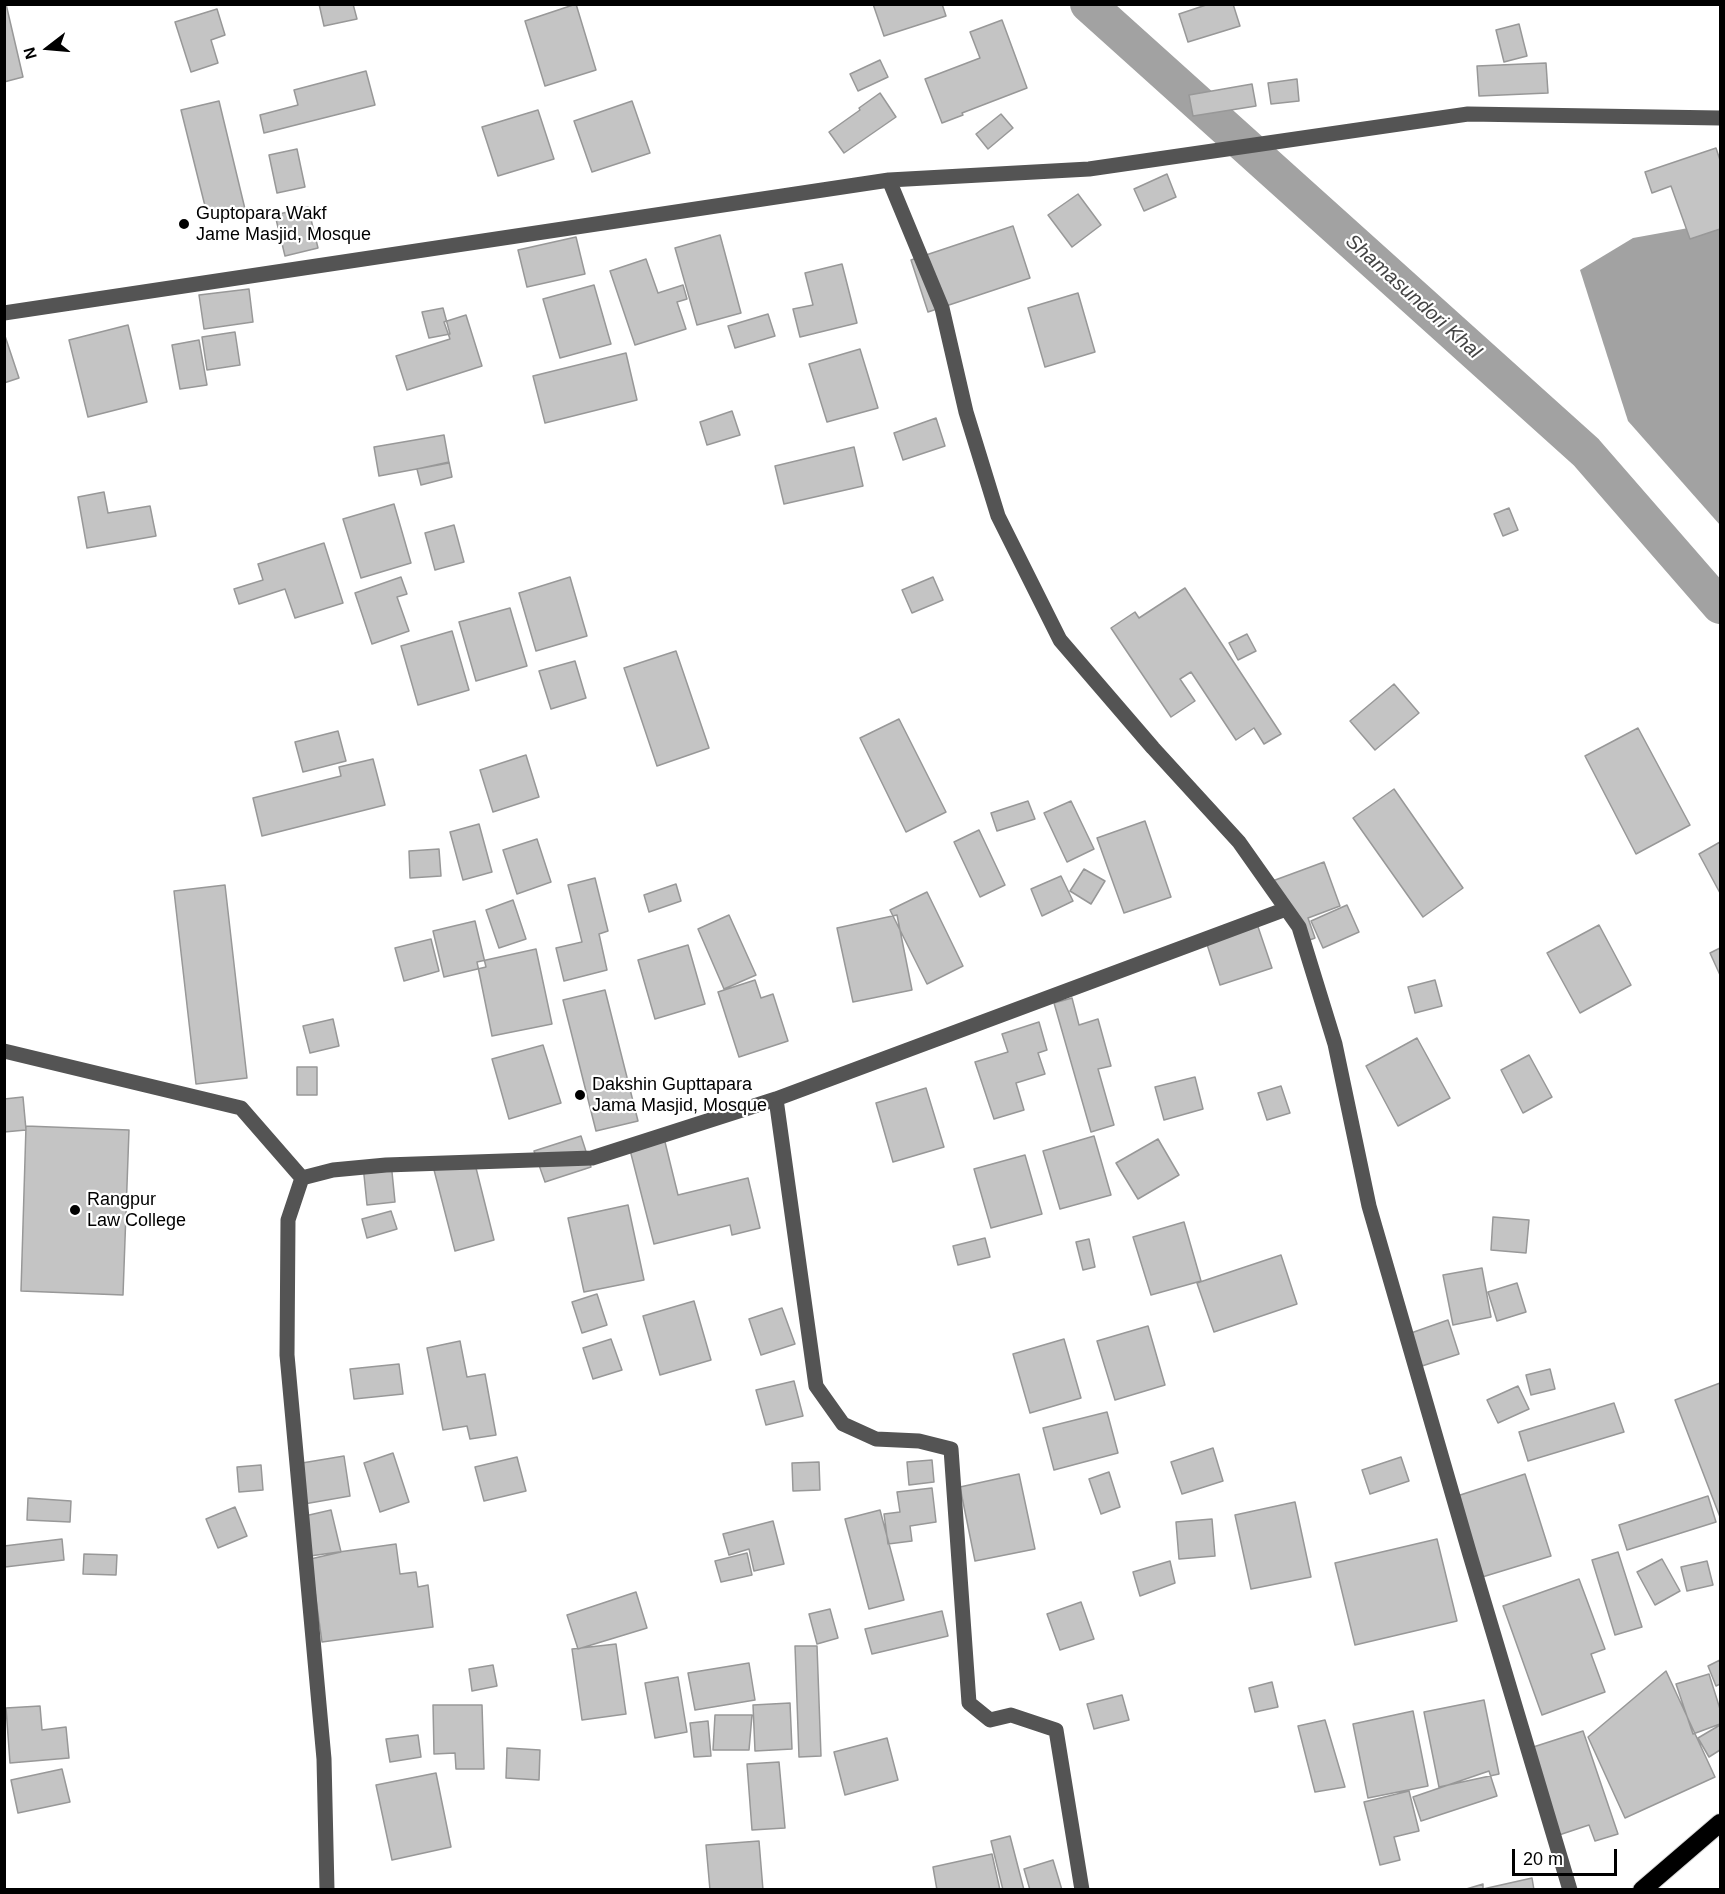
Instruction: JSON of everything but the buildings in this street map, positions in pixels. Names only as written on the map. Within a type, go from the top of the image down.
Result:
[{"type":"highway","points":[[1642,1890],[1720,1823]]},
{"type":"street","points":[[4,313],[889,180],[1089,169],[1468,114],[1720,118]]},
{"type":"street","points":[[889,180],[942,308],[966,412],[998,516],[1060,640],[1153,748],[1239,842],[1299,927],[1335,1044],[1369,1206],[1570,1890]]},
{"type":"street","points":[[302,1178],[333,1170],[386,1165],[592,1158],[776,1099],[1286,909]]},
{"type":"street","points":[[4,1051],[241,1108],[302,1178]]},
{"type":"street","points":[[776,1099],[816,1386],[843,1424],[876,1439],[919,1440],[951,1449],[969,1703],[990,1720],[1011,1715],[1056,1730],[1082,1890]]},
{"type":"street","points":[[302,1178],[288,1220],[287,1355],[324,1759],[327,1890]]},
{"type":"shaded area","points":[[1720,226],[1720,525],[1628,421],[1580,270],[1633,238],[1694,227]]},
{"type":"waterway","name":"Shamasundori Khal","points":[[1088,4],[1586,452],[1720,606]]},
{"type":"place","name":"Guptopara Wakf Jame Masjid, Mosque","points":[[184,224]]},
{"type":"place","name":"Dakshin Gupttapara Jama Masjid, Mosque","points":[[580,1095]]},
{"type":"place","name":"Rangpur Law College","points":[[75,1210]]}]
